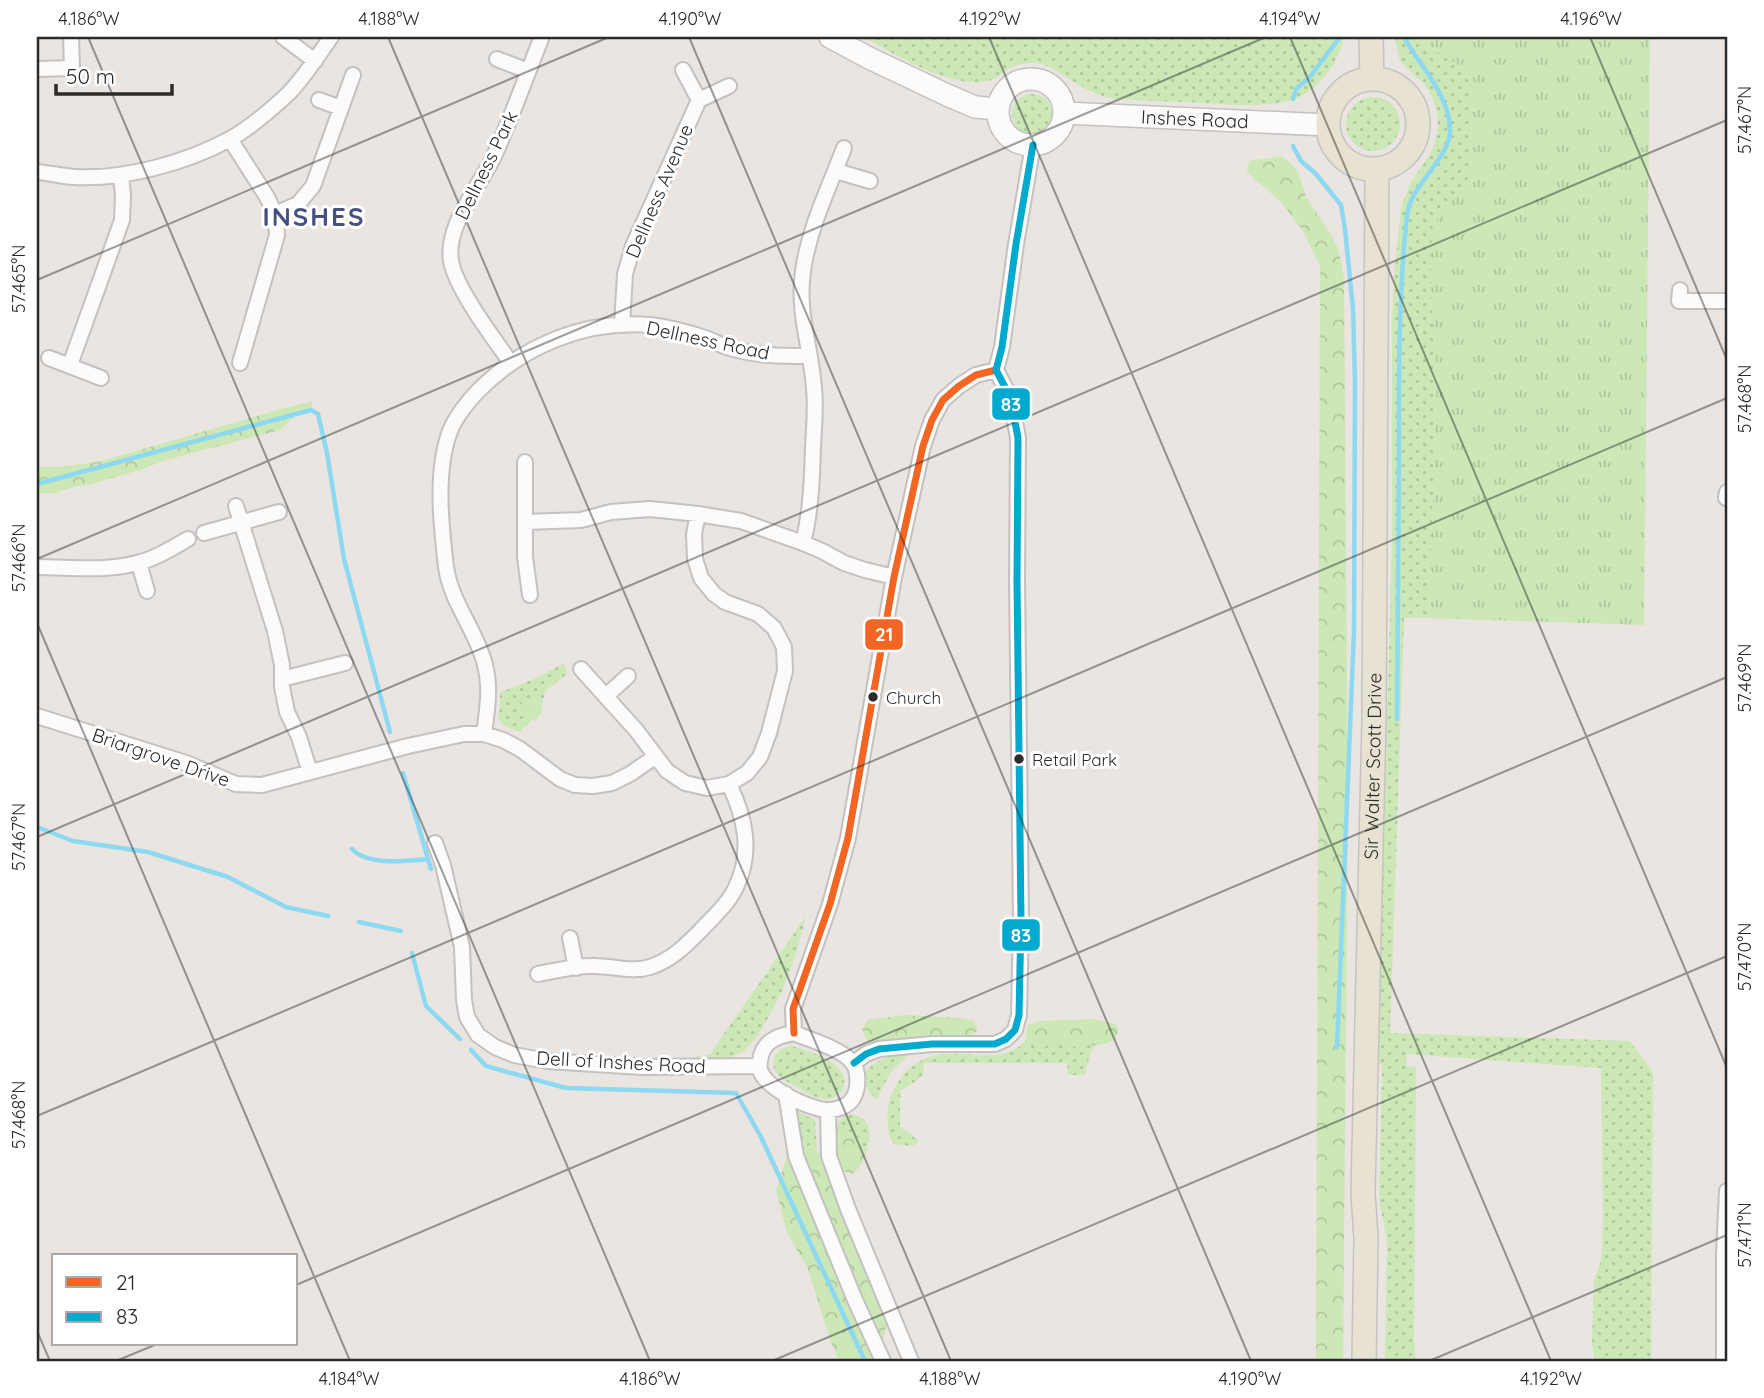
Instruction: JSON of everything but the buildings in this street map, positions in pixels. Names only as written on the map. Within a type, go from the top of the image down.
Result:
[{"type":"main road","points":[[1371,37],[1373,78]]},
{"type":"main road","points":[[1373,78],[1399,86],[1416,108],[1419,121],[1415,142],[1403,159],[1391,166],[1377,169],[1362,168],[1343,158],[1331,140],[1328,125],[1329,111],[1336,98],[1358,81],[1373,78]]},
{"type":"main road","name":"Sir Walter Scott Drive","points":[[1364,1361],[1366,1238],[1363,1193],[1374,706],[1377,169]]},
{"type":"street","points":[[37,69],[72,68],[71,37]]},
{"type":"street","points":[[283,37],[315,61]]},
{"type":"street","points":[[37,172],[75,177],[121,175],[156,168],[230,139],[289,92],[331,37]]},
{"type":"street","points":[[830,37],[975,107],[998,109]]},
{"type":"street","name":"Dellness Park","points":[[511,363],[456,277],[451,260],[452,239],[459,220],[494,157],[541,38]]},
{"type":"street","points":[[497,60],[528,71]]},
{"type":"street","points":[[683,70],[699,100],[729,86]]},
{"type":"street","points":[[275,214],[298,204],[313,186],[353,75]]},
{"type":"street","points":[[1038,80],[1057,92],[1064,113],[1062,123],[1051,138],[1042,143],[1023,145],[1007,135],[998,119],[998,109],[1007,89],[1016,83],[1038,80]]},
{"type":"street","points":[[319,100],[341,108]]},
{"type":"street","name":"Dellness Avenue","points":[[622,325],[625,274],[633,246],[699,100]]},
{"type":"street","name":"Inshes Road","points":[[1064,113],[1328,125]]},
{"type":"street","points":[[230,139],[267,197],[275,214],[277,234],[240,363]]},
{"type":"street","points":[[854,1063],[879,1049],[932,1044],[995,1044],[1006,1039],[1015,1030],[1020,1010],[1018,438],[1006,389],[996,370],[1002,346],[1032,145]]},
{"type":"street","points":[[803,543],[811,499],[815,416],[814,387],[802,309],[803,271],[812,233],[844,148]]},
{"type":"street","points":[[836,171],[870,181]]},
{"type":"street","points":[[69,365],[122,219],[121,175]]},
{"type":"street","points":[[1680,290],[1679,301],[1727,301]]},
{"type":"street","name":"Dellness Road","points":[[484,734],[489,689],[485,665],[457,603],[447,572],[442,533],[443,453],[451,428],[463,407],[486,383],[538,346],[590,329],[649,325],[679,330],[729,348],[755,354],[809,356]]},
{"type":"street","points":[[49,358],[101,378]]},
{"type":"street","points":[[794,1033],[793,1009],[830,904],[848,838],[894,577],[923,446],[932,420],[943,400],[976,375],[996,370]]},
{"type":"street","points":[[525,462],[525,557],[530,595]]},
{"type":"street","points":[[236,506],[275,631],[287,712],[299,737],[310,772]]},
{"type":"street","points":[[525,522],[581,520],[611,512],[650,509],[698,514],[741,522],[803,543],[844,563],[894,577]]},
{"type":"street","points":[[204,533],[279,512]]},
{"type":"street","points":[[581,669],[636,730],[667,771],[685,783],[707,788],[729,783],[747,772],[760,757],[785,671],[784,647],[774,628],[758,614],[725,602],[701,578],[695,559],[694,534],[698,514]]},
{"type":"street","points":[[37,567],[113,568],[139,563],[188,539]]},
{"type":"street","points":[[139,563],[147,591]]},
{"type":"street","points":[[282,679],[345,663]]},
{"type":"street","points":[[606,696],[628,676]]},
{"type":"street","name":"Briargrove Drive","points":[[37,716],[186,763],[236,784],[262,785],[408,746],[464,734],[484,734]]},
{"type":"street","points":[[484,734],[520,748],[560,779],[575,785],[612,783],[631,774],[656,756]]},
{"type":"street","points":[[538,974],[589,966],[647,968],[682,950],[736,889],[744,865],[744,821],[729,783]]},
{"type":"street","name":"Dell of Inshes Road","points":[[435,843],[443,865],[462,947],[467,1017],[478,1035],[486,1041],[514,1055],[547,1061],[642,1067],[759,1066]]},
{"type":"street","points":[[570,938],[576,968]]},
{"type":"street","points":[[794,1033],[840,1052],[854,1063],[858,1080],[853,1098],[842,1108],[828,1111],[807,1106],[763,1076],[759,1066],[767,1042],[780,1035],[794,1033]]},
{"type":"street","points":[[786,1094],[796,1156],[883,1361]]},
{"type":"street","points":[[828,1111],[829,1156],[911,1361]]},
{"type":"street","points":[[1724,1361],[1727,1191]]},
{"type":"green space","points":[[863,37],[1344,37],[1329,71],[1309,91],[1276,103],[1246,105],[1108,98],[1036,63],[1012,67],[990,80],[956,80],[906,61]]},
{"type":"green space","points":[[1394,37],[1413,37],[1473,74],[1471,174],[1432,229],[1431,301],[1437,370],[1429,618],[1404,618],[1390,1033],[1630,1041],[1653,1073],[1651,1361],[1595,1361],[1592,1344],[1594,1280],[1601,1261],[1603,1221],[1601,1068],[1407,1054],[1406,1066],[1416,1067],[1416,1361],[1385,1361],[1387,1240],[1379,1199],[1382,1065],[1378,1064],[1392,541],[1394,275],[1401,208],[1410,184],[1430,154],[1438,127],[1432,96],[1425,85],[1400,61]]},
{"type":"green space","points":[[1413,37],[1650,37],[1644,625],[1429,618],[1437,370],[1431,301],[1432,229],[1471,174],[1473,74]]},
{"type":"green space","points":[[1032,94],[1046,100],[1052,114],[1046,128],[1032,134],[1018,128],[1012,114],[1018,100]]},
{"type":"green space","points":[[1373,97],[1392,105],[1400,124],[1392,143],[1373,151],[1354,143],[1346,124],[1354,105]]},
{"type":"green space","points":[[1282,156],[1298,171],[1306,197],[1338,248],[1344,277],[1348,811],[1343,1361],[1316,1361],[1320,266],[1303,231],[1281,202],[1247,172],[1249,161]]},
{"type":"green space","points":[[311,402],[312,410],[296,415],[280,430],[166,460],[91,484],[55,493],[37,493],[37,467],[62,467],[102,461]]},
{"type":"green space","points":[[564,663],[567,674],[545,691],[543,703],[523,701],[521,706],[533,719],[519,732],[503,725],[498,718],[500,692],[534,679]]},
{"type":"green space","points":[[523,701],[543,703],[541,713],[535,721],[520,706]]},
{"type":"green space","points":[[806,916],[785,985],[753,1042],[730,1057],[681,1060],[710,1054]]},
{"type":"green space","points":[[904,1015],[960,1018],[974,1021],[978,1030],[964,1041],[884,1045],[868,1042],[862,1029],[867,1020]]},
{"type":"green space","points":[[1095,1019],[1115,1024],[1119,1030],[1114,1040],[1105,1044],[1078,1047],[1062,1044],[1041,1046],[1026,1040],[1027,1026],[1039,1021]]},
{"type":"green space","points":[[1026,1040],[1041,1046],[1096,1045],[1090,1054],[1085,1075],[1068,1075],[1067,1063],[924,1063],[923,1074],[919,1079],[900,1091],[900,1127],[918,1140],[918,1143],[912,1146],[893,1144],[888,1126],[889,1102],[896,1085],[909,1069],[923,1059],[939,1055],[1000,1054],[1014,1050]]},
{"type":"green space","points":[[791,1046],[817,1055],[840,1070],[844,1082],[837,1096],[819,1098],[780,1077],[774,1069],[774,1058],[781,1050]]},
{"type":"green space","points":[[910,1053],[890,1073],[876,1100],[867,1089],[864,1080],[866,1072],[879,1061]]},
{"type":"green space","points":[[797,1111],[815,1120],[817,1151],[810,1145],[802,1148]]},
{"type":"green space","points":[[846,1115],[861,1117],[868,1126],[866,1153],[858,1137],[834,1153],[836,1127]]},
{"type":"green space","points":[[843,1133],[858,1137],[866,1153],[853,1174],[843,1171],[836,1156],[835,1147]]},
{"type":"green space","points":[[810,1145],[824,1158],[888,1320],[881,1347],[887,1361],[839,1361],[807,1267],[787,1233],[776,1190],[788,1153]]},
{"type":"waterway","points":[[1293,99],[1296,89],[1309,78],[1340,37]]},
{"type":"waterway","points":[[1397,719],[1400,344],[1406,225],[1412,198],[1446,147],[1450,131],[1449,118],[1440,93],[1404,37]]},
{"type":"waterway","points":[[1293,146],[1301,161],[1316,174],[1341,205],[1353,309],[1354,631],[1337,1047]]},
{"type":"waterway","points":[[37,484],[311,410],[318,414],[344,559],[390,732]]},
{"type":"waterway","points":[[403,773],[431,869]]},
{"type":"waterway","points":[[37,827],[73,841],[148,852],[228,877],[286,907],[328,916]]},
{"type":"waterway","points":[[352,849],[377,860],[428,859]]},
{"type":"waterway","points":[[359,922],[401,931]]},
{"type":"waterway","points":[[412,953],[426,1006],[460,1039]]},
{"type":"waterway","points":[[471,1050],[486,1066],[566,1088],[736,1093],[761,1137],[865,1361]]},
{"type":"transit line","name":"83","points":[[854,1063],[879,1049],[932,1044],[995,1044],[1006,1039],[1015,1030],[1019,1015],[1021,920],[1018,438],[1006,389],[996,370],[1002,347],[1033,145]]},
{"type":"transit line","name":"21","points":[[794,1033],[793,1009],[830,904],[848,838],[894,577],[923,446],[932,420],[943,400],[976,375],[996,370]]},
{"type":"place","name":"Church","points":[[873,697]]},
{"type":"place","name":"Retail Park","points":[[1019,759]]},
{"type":"district","name":"INSHES","points":[[314,217]]}]
